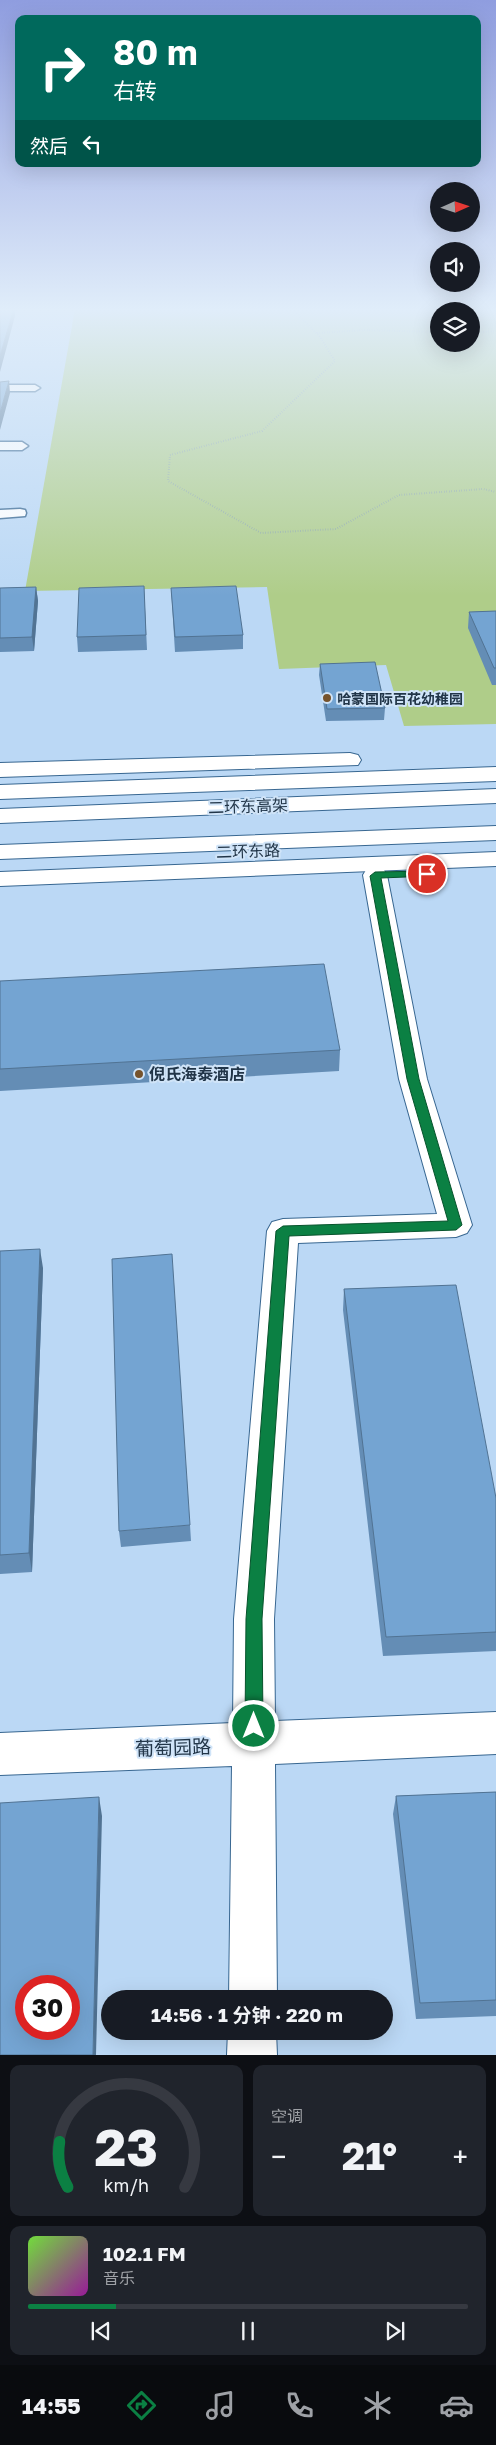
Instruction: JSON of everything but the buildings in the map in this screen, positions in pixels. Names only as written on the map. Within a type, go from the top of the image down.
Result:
[{"type":"main road","points":[[0,770],[496,755]]},
{"type":"main road","points":[[0,792],[496,774]]},
{"type":"main road","points":[[0,803],[496,784]]},
{"type":"main road","name":"二环东高架","points":[[0,816],[496,796]]},
{"type":"main road","points":[[0,852],[496,833]]},
{"type":"main road","name":"二环东路","points":[[0,860],[496,841]]},
{"type":"main road","points":[[0,880],[496,859]]},
{"type":"main road","name":"二环东路","points":[[0,889],[496,872]]},
{"type":"main road","points":[[253,1990],[254,1619],[283,1231],[456,1225],[413,1079],[375,876]]},
{"type":"main road","name":"葡萄园路","points":[[0,1754],[496,1733]]},
{"type":"main road","points":[[252,2040],[252,2055]]},
{"type":"lane","points":[[0,446],[22,446]]},
{"type":"lane","points":[[0,514],[20,513]]},
{"type":"path","points":[[291,404],[262,431],[170,455],[168,481],[261,533],[336,529],[399,495],[483,489],[496,492]]},
{"type":"green space","points":[[58,404],[496,404],[496,724],[404,726],[386,665],[279,669],[267,587],[25,591]]},
{"type":"place","name":"哈蒙国际百花幼稚园","points":[[327,698]]},
{"type":"place","name":"倪氏海泰酒店","points":[[139,1074]]},
{"type":"route","points":[[254,1726],[254,1619],[283,1231],[456,1225],[413,1079],[375,876],[427,874]]}]
